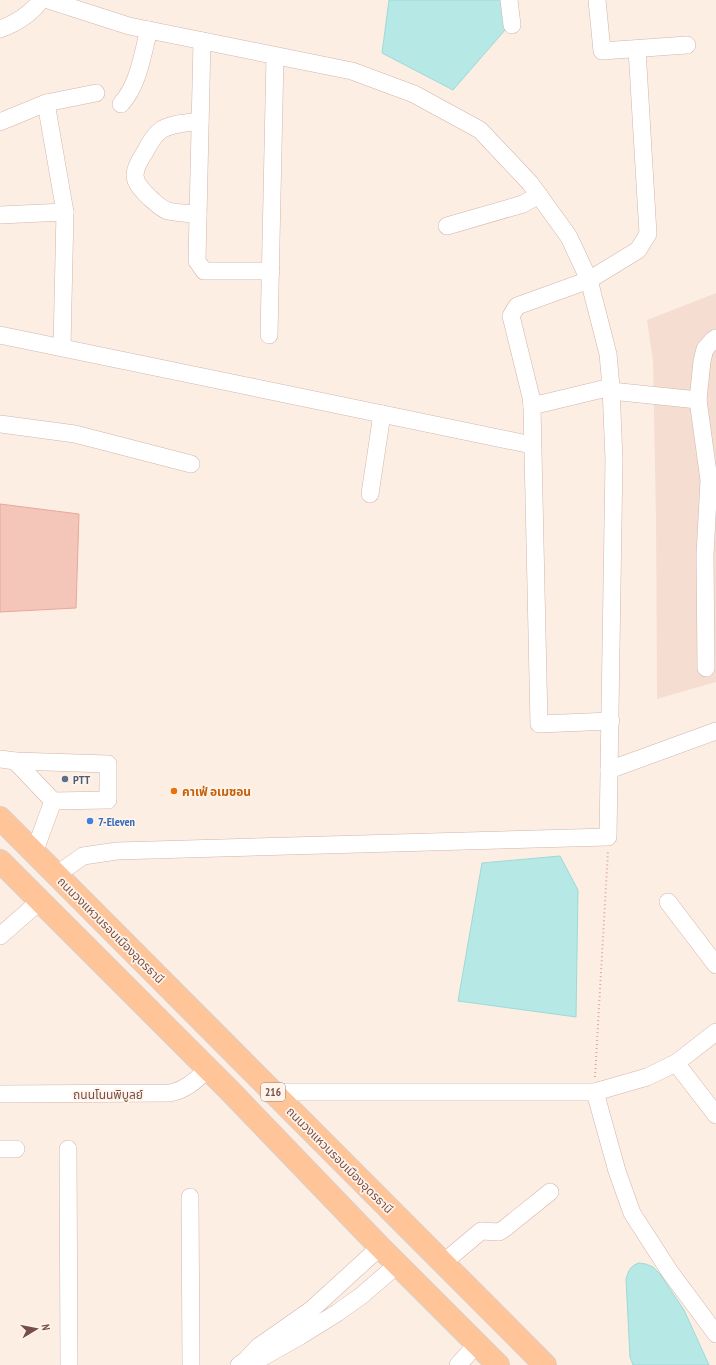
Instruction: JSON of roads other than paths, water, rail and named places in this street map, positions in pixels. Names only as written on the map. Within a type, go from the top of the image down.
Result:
[{"type":"main road","name":"ถนนวงแหวนรอบเมืองอุดรธานี","points":[[0,818],[545,1365]]},
{"type":"main road","name":"216","points":[[0,861],[498,1365]]},
{"type":"street","points":[[0,29],[14,24],[32,11],[41,0]]},
{"type":"street","points":[[48,0],[130,26],[352,71],[414,94],[480,130],[530,183],[539,195],[569,237],[589,280],[608,354],[614,460],[611,721],[614,768],[608,837],[117,851],[84,856],[56,875]]},
{"type":"street","points":[[509,0],[512,25]]},
{"type":"street","points":[[597,0],[602,51],[687,45]]},
{"type":"street","points":[[121,104],[127,98],[135,84],[149,30]]},
{"type":"street","points":[[202,41],[197,262],[204,271],[271,272]]},
{"type":"street","points":[[611,721],[539,724],[532,406],[511,316],[517,306],[589,280],[638,250],[648,234],[637,49]]},
{"type":"street","points":[[269,335],[275,56]]},
{"type":"street","points":[[0,122],[46,103],[96,93]]},
{"type":"street","points":[[46,103],[65,212],[62,347]]},
{"type":"street","points":[[198,214],[162,209],[137,184],[135,172],[139,160],[156,135],[162,129],[200,121]]},
{"type":"street","points":[[447,226],[523,204],[539,195]]},
{"type":"street","points":[[0,215],[65,212]]},
{"type":"street","points":[[0,334],[532,445]]},
{"type":"street","points":[[706,668],[713,483],[698,400],[702,361],[705,349],[716,338]]},
{"type":"street","points":[[532,406],[611,389],[698,400]]},
{"type":"street","points":[[370,494],[382,414]]},
{"type":"street","points":[[0,424],[76,434],[191,464]]},
{"type":"street","points":[[614,768],[716,730]]},
{"type":"street","points":[[7,760],[108,764],[108,800],[52,801],[7,760]]},
{"type":"street","points":[[34,853],[52,801]]},
{"type":"street","points":[[4,933],[40,901]]},
{"type":"street","points":[[668,902],[716,965]]},
{"type":"street","points":[[272,1092],[595,1092],[647,1077],[676,1063],[716,1032]]},
{"type":"street","points":[[676,1063],[716,1115]]},
{"type":"street","name":"ถนนโนนพิบูลย์","points":[[0,1094],[179,1092],[208,1070]]},
{"type":"street","points":[[595,1092],[617,1171],[632,1213],[670,1272],[716,1334]]},
{"type":"street","points":[[68,1149],[69,1365]]},
{"type":"street","points":[[444,1263],[481,1231],[499,1232],[550,1192]]},
{"type":"street","points":[[190,1197],[191,1365]]},
{"type":"street","points":[[242,1363],[258,1347],[311,1310],[380,1247]]},
{"type":"street","points":[[242,1363],[263,1357],[337,1313],[361,1296],[398,1264]]},
{"type":"street","points":[[458,1365],[477,1344]]},
{"type":"water","points":[[389,0],[501,0],[505,30],[453,90],[382,53]]},
{"type":"water","points":[[560,856],[578,890],[576,1017],[458,1001],[482,863]]},
{"type":"water","points":[[639,1263],[653,1267],[660,1274],[684,1310],[709,1365],[633,1365],[630,1357],[626,1279],[630,1269]]},
{"type":"place","name":"PTT","points":[[65,779]]},
{"type":"place","name":"คาเฟ่ อเมซอน","points":[[174,791]]},
{"type":"place","name":"7-Eleven","points":[[90,821]]}]
